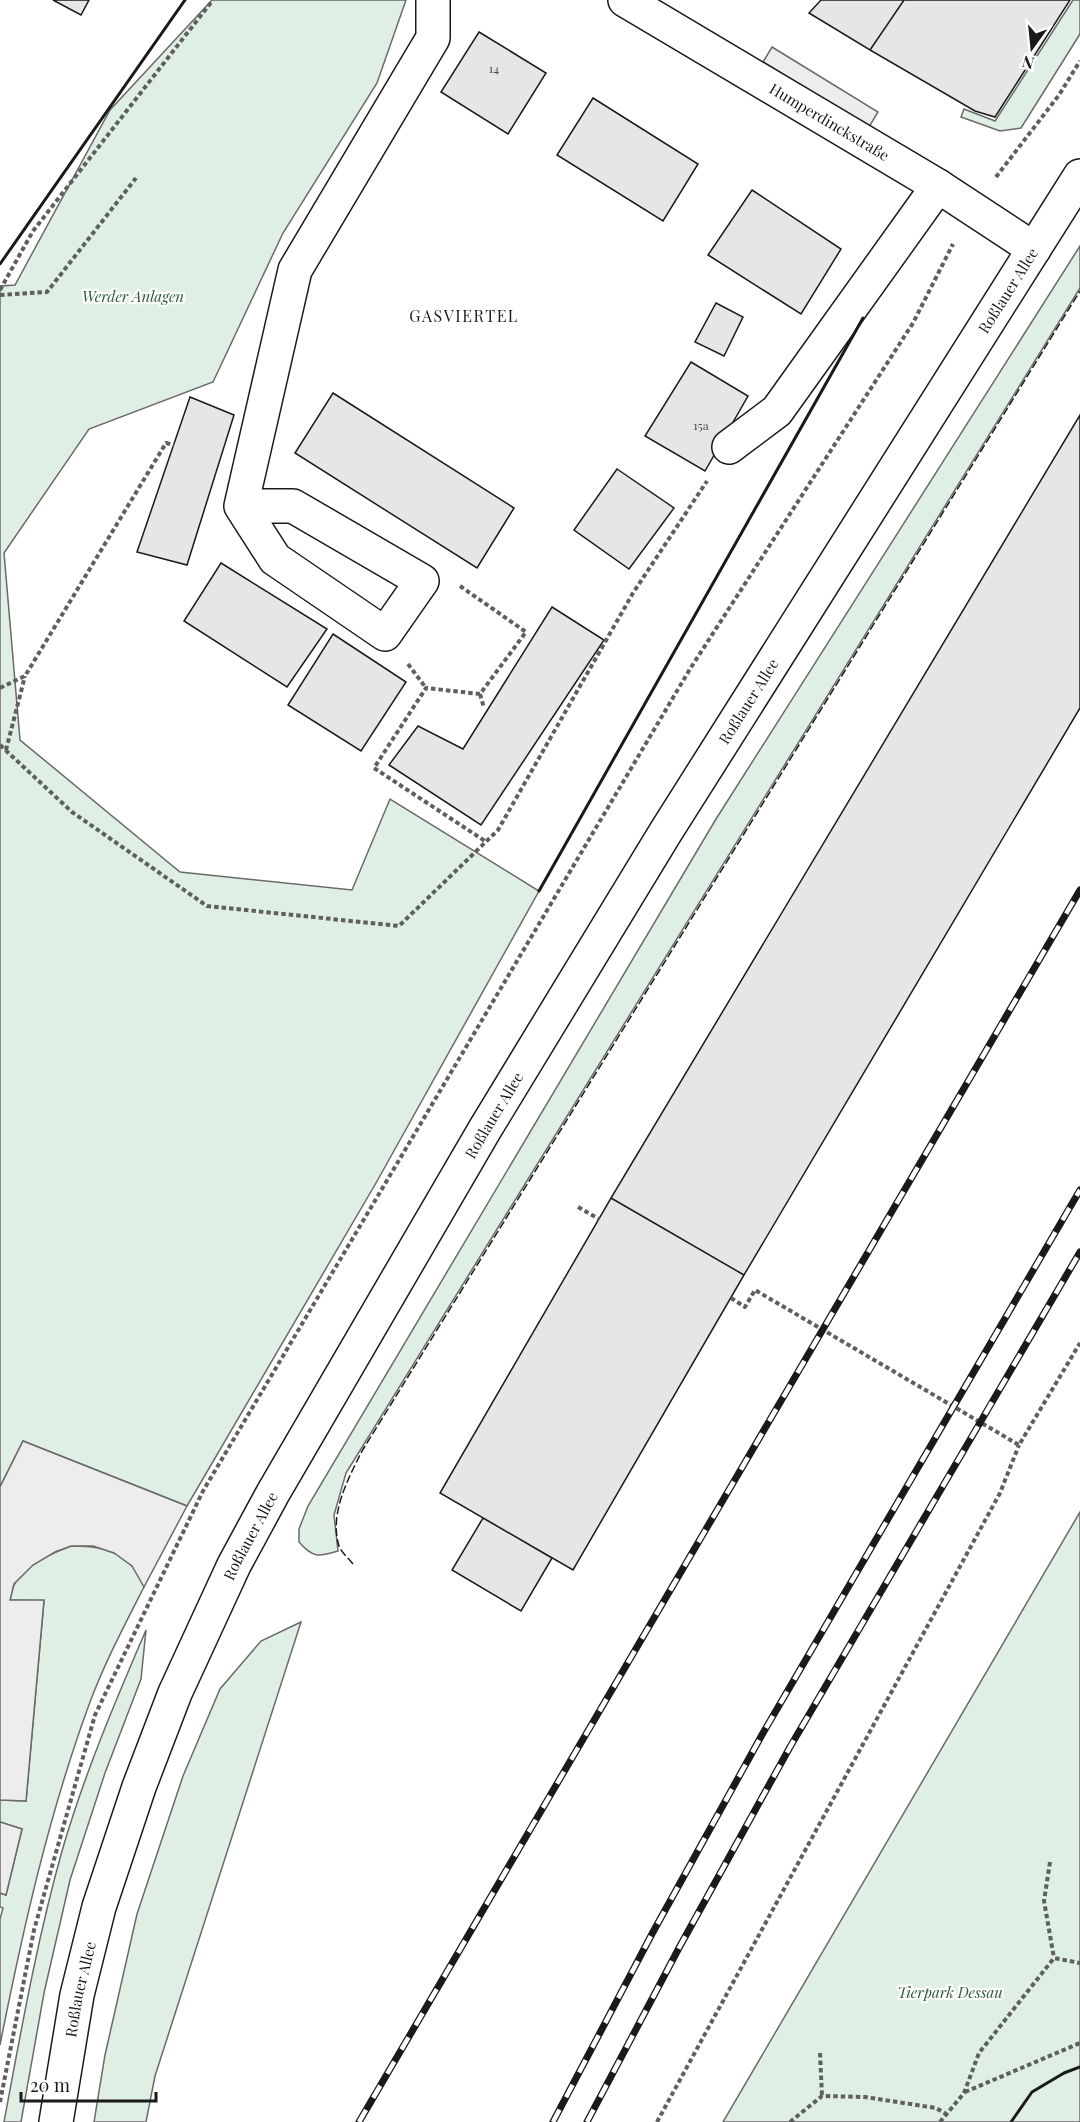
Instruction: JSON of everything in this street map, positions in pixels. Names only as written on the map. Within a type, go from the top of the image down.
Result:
[{"type":"main road","points":[[241,506],[293,506],[422,581],[385,634],[275,559],[241,506],[295,270],[433,38],[433,0]]},
{"type":"main road","name":"Humperdinckstraße","points":[[625,0],[938,186],[1034,249]]},
{"type":"main road","name":"Roßlauer Allee","points":[[56,2122],[77,1995],[99,1907],[139,1787],[175,1693],[234,1565],[273,1493],[485,1129],[646,864],[1080,176]]},
{"type":"main road","points":[[729,447],[777,411],[938,186]]},
{"type":"path","points":[[0,290],[33,231],[213,0]]},
{"type":"path","points":[[0,296],[47,292],[136,178]]},
{"type":"path","points":[[6,751],[25,676],[166,443],[174,445]]},
{"type":"path","points":[[0,745],[72,812],[207,906],[399,926],[498,830],[633,593],[729,447]]},
{"type":"path","points":[[422,581],[459,585],[525,632],[480,694]]},
{"type":"path","points":[[0,688],[25,676]]},
{"type":"path","points":[[480,694],[426,688],[374,768],[485,841]]},
{"type":"path","points":[[480,694],[484,708]]},
{"type":"path","points":[[578,1207],[599,1219]]},
{"type":"path","points":[[731,1298],[746,1306],[755,1290],[1019,1445]]},
{"type":"path","points":[[657,2122],[1000,1493],[1019,1445],[1080,1343]]},
{"type":"path","points":[[940,2122],[964,2092],[979,2053],[1054,1958],[1044,1901],[1050,1862]]},
{"type":"path","points":[[1054,1958],[1080,1963]]},
{"type":"path","points":[[964,2092],[1080,2043]]},
{"type":"path","points":[[820,2053],[822,2096]]},
{"type":"path","points":[[790,2122],[822,2096],[865,2097],[936,2108],[946,2114]]},
{"type":"green space","name":"Werder Anlagen","points":[[212,0],[406,0],[377,83],[283,233],[213,382],[89,429],[4,553],[20,740],[180,872],[352,890],[390,799],[539,891],[376,1183],[187,1506],[23,1441],[0,1487],[0,286],[15,285],[110,110]]},
{"type":"green space","points":[[1073,0],[1080,0],[1080,34],[1021,128],[1000,131],[961,117],[964,109],[995,121]]},
{"type":"green space","points":[[1080,246],[1080,288],[346,1473],[334,1515],[338,1551],[316,1555],[308,1551],[299,1542],[299,1529],[308,1506],[716,819]]},
{"type":"green space","name":"Tierpark Dessau","points":[[1080,1512],[1080,2122],[723,2122]]},
{"type":"green space","points":[[71,1546],[96,1548],[119,1555],[134,1568],[144,1587],[96,1687],[75,1744],[28,1915],[0,2045],[0,1919],[3,1908],[0,1907],[0,1893],[6,1895],[22,1829],[0,1822],[0,1800],[26,1801],[44,1601],[10,1600],[14,1585],[24,1572],[47,1556]]},
{"type":"green space","points":[[301,1622],[155,2076],[146,2122],[94,2122],[105,2055],[137,1914],[183,1776],[220,1689],[261,1641]]},
{"type":"green space","points":[[146,1630],[141,1679],[105,1773],[70,1880],[44,1993],[21,2122],[4,2122],[37,1952],[62,1851],[90,1767]]},
{"type":"shaded area","points":[[772,47],[878,112],[869,127],[763,62]]},
{"type":"shaded area","points":[[23,1441],[187,1506],[144,1587],[132,1566],[114,1553],[93,1546],[71,1546],[55,1552],[33,1565],[14,1584],[10,1600],[44,1600],[26,1801],[0,1800],[0,1487]]},
{"type":"shaded area","points":[[0,1822],[22,1829],[6,1895],[0,1893]]},
{"type":"building","points":[[53,0],[89,0],[81,15]]},
{"type":"building","points":[[821,0],[904,0],[870,50],[809,13]]},
{"type":"building","points":[[904,0],[1070,0],[995,117],[975,111],[870,50]]},
{"type":"building","points":[[479,32],[546,73],[508,134],[441,92]]},
{"type":"building","points":[[593,98],[698,164],[663,221],[557,155]]},
{"type":"building","points":[[752,190],[841,249],[801,314],[708,255]]},
{"type":"building","points":[[716,303],[743,317],[724,356],[695,342]]},
{"type":"building","points":[[691,362],[748,396],[705,471],[645,436]]},
{"type":"building","points":[[333,393],[514,508],[477,568],[295,453]]},
{"type":"building","points":[[190,397],[234,415],[187,565],[137,552]]},
{"type":"building","points":[[1080,415],[1080,708],[744,1275],[611,1198]]},
{"type":"building","points":[[617,469],[674,508],[629,569],[574,530]]},
{"type":"building","points":[[221,563],[327,629],[287,687],[184,621]]},
{"type":"building","points":[[552,607],[604,640],[481,825],[389,765],[418,726],[463,749]]},
{"type":"building","points":[[333,634],[406,682],[361,751],[288,705]]},
{"type":"building","points":[[611,1198],[744,1275],[573,1570],[440,1493]]},
{"type":"building","points":[[483,1518],[552,1558],[521,1611],[452,1570]]},
{"type":"railway","points":[[359,2122],[1080,890]]},
{"type":"railway","points":[[553,2122],[653,1932],[763,1733],[1080,1190]]},
{"type":"railway","points":[[587,2122],[680,1946],[790,1747],[1080,1252]]},
{"type":"fence","points":[[353,1564],[339,1546],[336,1522],[342,1497],[362,1451],[1080,291]]},
{"type":"wall","points":[[0,264],[185,0]]},
{"type":"wall","points":[[539,891],[863,318]]},
{"type":"wall","points":[[1011,2122],[1032,2092],[1064,2073],[1080,2067]]},
{"type":"district","name":"GASVIERTEL","points":[[464,315]]}]
